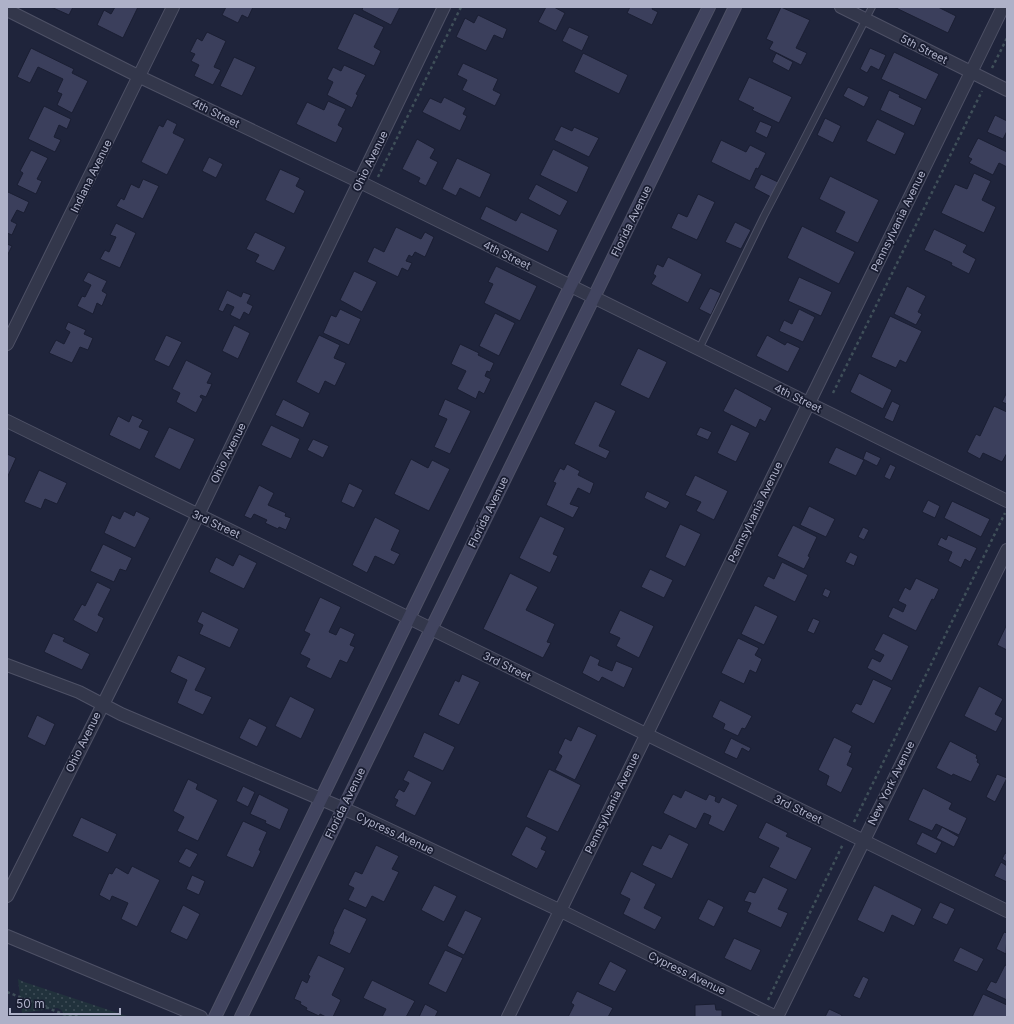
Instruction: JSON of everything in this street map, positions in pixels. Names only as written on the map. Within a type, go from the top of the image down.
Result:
[{"type":"main road","points":[[215,1017],[570,287],[709,7]]},
{"type":"main road","name":"Florida Avenue","points":[[241,1017],[735,7]]},
{"type":"street","name":"Indiana Avenue","points":[[7,344],[174,7]]},
{"type":"street","name":"Ohio Avenue","points":[[7,896],[198,515],[444,7]]},
{"type":"street","name":"5th Street","points":[[841,7],[1007,90]]},
{"type":"street","name":"Pennsylvania Avenue","points":[[508,1017],[559,910],[1003,7]]},
{"type":"street","name":"4th Street","points":[[7,10],[140,77],[373,188],[570,287],[1007,501]]},
{"type":"street","name":"3rd Street","points":[[7,421],[1007,911]]},
{"type":"street","name":"New York Avenue","points":[[776,1017],[1007,550]]},
{"type":"street","name":"Cypress Avenue","points":[[7,665],[79,692],[121,714],[342,809],[559,910],[776,1017]]},
{"type":"street","points":[[7,936],[201,1017]]},
{"type":"lane","points":[[699,349],[764,216],[872,7]]},
{"type":"path","points":[[373,188],[462,7]]},
{"type":"path","points":[[832,393],[1007,38]]},
{"type":"path","points":[[764,1011],[767,1001],[1007,509]]},
{"type":"path","points":[[7,992],[63,1014],[79,1017]]},
{"type":"shaded area","points":[[18,979],[130,1017],[64,1017],[62,1011],[57,1008],[22,1013]]},
{"type":"building","points":[[51,7],[73,7],[69,15]]},
{"type":"building","points":[[115,7],[138,7],[123,38],[97,25],[104,10],[111,14]]},
{"type":"building","points":[[226,7],[253,7],[248,18],[242,15],[238,23],[222,15]]},
{"type":"building","points":[[363,7],[400,7],[391,25],[362,10]]},
{"type":"building","points":[[546,7],[554,7],[565,13],[556,31],[538,22]]},
{"type":"building","points":[[630,7],[653,7],[652,9],[658,12],[652,25],[627,13]]},
{"type":"building","points":[[781,7],[810,20],[796,48],[807,53],[801,65],[769,49],[773,42],[766,39]]},
{"type":"building","points":[[894,7],[938,7],[956,16],[948,33]]},
{"type":"building","points":[[354,13],[384,27],[374,47],[381,51],[374,66],[337,49]]},
{"type":"building","points":[[478,15],[507,29],[503,39],[494,35],[486,51],[456,37],[465,18],[474,23]]},
{"type":"building","points":[[569,27],[589,36],[582,51],[562,41]]},
{"type":"building","points":[[207,32],[226,41],[214,67],[221,70],[213,85],[194,76],[199,65],[191,61],[195,54],[190,52],[197,38],[202,41]]},
{"type":"building","points":[[31,48],[74,69],[72,73],[88,81],[72,113],[57,105],[62,94],[57,92],[63,79],[38,67],[30,83],[17,77]]},
{"type":"building","points":[[870,48],[886,55],[879,70],[871,66],[867,73],[860,69]]},
{"type":"building","points":[[894,52],[939,74],[926,100],[881,79]]},
{"type":"building","points":[[583,53],[628,75],[619,94],[574,72]]},
{"type":"building","points":[[776,53],[793,62],[789,71],[772,62]]},
{"type":"building","points":[[234,57],[256,67],[242,96],[220,86]]},
{"type":"building","points":[[463,63],[498,79],[493,90],[501,94],[495,106],[462,90],[467,80],[457,75]]},
{"type":"building","points":[[344,65],[366,75],[356,94],[358,95],[352,108],[327,95],[333,82],[327,79],[333,67],[341,71]]},
{"type":"building","points":[[749,77],[792,97],[779,123],[752,110],[754,108],[738,100]]},
{"type":"building","points":[[848,87],[869,97],[864,107],[843,96]]},
{"type":"building","points":[[889,90],[900,95],[899,97],[922,108],[914,126],[880,110]]},
{"type":"building","points":[[444,97],[466,108],[463,114],[467,116],[460,131],[422,112],[430,98],[441,103]]},
{"type":"building","points":[[328,101],[346,109],[338,125],[343,128],[336,143],[296,124],[307,102],[324,110]]},
{"type":"building","points":[[44,106],[71,119],[67,129],[59,125],[54,137],[61,140],[55,152],[28,139]]},
{"type":"building","points":[[995,115],[1007,121],[1007,131],[1003,139],[987,132]]},
{"type":"building","points":[[825,118],[841,126],[833,143],[817,135]]},
{"type":"building","points":[[167,119],[177,124],[173,133],[185,139],[167,175],[141,162],[159,125],[163,127]]},
{"type":"building","points":[[877,119],[905,133],[895,155],[866,141]]},
{"type":"building","points":[[760,121],[772,126],[767,138],[755,132]]},
{"type":"building","points":[[561,126],[572,131],[574,127],[599,138],[589,157],[554,140]]},
{"type":"building","points":[[978,138],[1007,152],[1007,167],[999,163],[993,175],[969,163],[972,159],[968,157]]},
{"type":"building","points":[[417,139],[435,149],[430,158],[438,162],[426,186],[418,182],[420,178],[402,169]]},
{"type":"building","points":[[721,140],[746,152],[750,145],[766,153],[758,169],[756,168],[750,181],[711,162]]},
{"type":"building","points":[[553,149],[589,167],[577,193],[540,175]]},
{"type":"building","points":[[31,150],[48,158],[37,179],[42,181],[36,194],[17,185],[23,173],[20,171]]},
{"type":"building","points":[[209,157],[223,164],[216,178],[202,171]]},
{"type":"building","points":[[457,158],[491,174],[480,198],[460,188],[456,196],[442,189]]},
{"type":"building","points":[[280,169],[300,178],[296,186],[305,191],[294,214],[265,200]]},
{"type":"building","points":[[974,173],[991,181],[982,200],[996,207],[984,233],[941,213],[955,184],[967,189]]},
{"type":"building","points":[[761,174],[778,182],[771,197],[754,188]]},
{"type":"building","points":[[830,176],[879,200],[858,243],[835,232],[845,212],[819,199]]},
{"type":"building","points":[[143,179],[159,186],[143,219],[116,206],[121,198],[124,200],[131,184],[139,188]]},
{"type":"building","points":[[536,184],[568,201],[560,216],[528,199]]},
{"type":"building","points":[[8,192],[29,202],[24,213],[17,210],[11,221],[17,224],[12,235],[7,233]]},
{"type":"building","points":[[698,194],[715,202],[697,240],[671,228],[678,213],[687,217]]},
{"type":"building","points":[[486,206],[516,221],[521,212],[558,230],[548,252],[480,219]]},
{"type":"building","points":[[735,222],[751,230],[741,249],[725,242]]},
{"type":"building","points":[[116,223],[136,233],[120,268],[100,259],[105,250],[109,252],[116,237],[110,235]]},
{"type":"building","points":[[802,226],[855,252],[839,284],[787,258]]},
{"type":"building","points":[[396,227],[421,239],[425,232],[434,237],[425,257],[415,252],[412,257],[409,255],[406,261],[412,263],[408,271],[402,268],[398,277],[367,262],[374,247],[384,252]]},
{"type":"building","points":[[934,229],[967,245],[963,252],[976,259],[969,274],[951,265],[952,263],[924,250]]},
{"type":"building","points":[[255,232],[286,247],[274,271],[255,262],[259,255],[246,249]]},
{"type":"building","points":[[7,244],[12,246],[7,256]]},
{"type":"building","points":[[668,257],[702,274],[688,303],[651,284],[656,276],[653,274],[657,264],[663,267]]},
{"type":"building","points":[[496,266],[537,286],[520,321],[484,303],[493,284],[488,282]]},
{"type":"building","points":[[354,271],[377,282],[362,312],[340,300]]},
{"type":"building","points":[[88,272],[107,281],[102,291],[107,294],[102,306],[97,303],[93,314],[77,306],[82,296],[85,297],[91,285],[83,281]]},
{"type":"building","points":[[799,277],[832,292],[821,316],[788,301]]},
{"type":"building","points":[[907,286],[926,296],[918,312],[922,314],[916,325],[894,314]]},
{"type":"building","points":[[710,288],[721,293],[711,315],[699,309]]},
{"type":"building","points":[[227,290],[241,297],[243,292],[251,295],[247,303],[253,306],[249,315],[244,312],[240,320],[230,315],[234,307],[227,304],[223,312],[218,310]]},
{"type":"building","points":[[340,309],[361,319],[349,345],[323,333],[331,315],[336,317]]},
{"type":"building","points":[[799,309],[815,317],[803,342],[779,331],[784,320],[792,324]]},
{"type":"building","points":[[495,313],[515,323],[499,356],[479,346]]},
{"type":"building","points":[[890,316],[922,331],[906,363],[900,360],[896,368],[871,357]]},
{"type":"building","points":[[68,322],[86,330],[84,334],[93,338],[88,350],[80,347],[72,363],[49,353],[56,340],[64,344],[70,332],[65,329]]},
{"type":"building","points":[[234,325],[250,333],[238,359],[222,351]]},
{"type":"building","points":[[166,335],[182,342],[169,367],[154,360]]},
{"type":"building","points":[[319,335],[340,345],[334,358],[346,363],[335,386],[325,381],[319,394],[296,382]]},
{"type":"building","points":[[767,335],[785,345],[787,342],[800,348],[788,372],[756,356]]},
{"type":"building","points":[[460,344],[479,353],[478,355],[494,363],[490,372],[487,371],[485,376],[491,379],[484,394],[479,391],[476,399],[457,389],[466,371],[451,364]]},
{"type":"building","points":[[638,348],[667,362],[649,399],[620,385]]},
{"type":"building","points":[[186,360],[212,373],[207,383],[212,384],[206,397],[201,395],[200,397],[203,399],[196,413],[176,402],[180,393],[172,389]]},
{"type":"building","points":[[859,373],[892,390],[883,409],[850,392]]},
{"type":"building","points":[[735,388],[772,408],[765,422],[760,419],[756,428],[723,411]]},
{"type":"building","points":[[1007,392],[1007,404],[1002,402]]},
{"type":"building","points":[[283,399],[310,413],[303,428],[275,415]]},
{"type":"building","points":[[445,399],[471,411],[450,454],[434,447],[447,419],[438,415]]},
{"type":"building","points":[[595,401],[616,411],[599,446],[610,451],[606,459],[574,444]]},
{"type":"building","points":[[892,401],[900,405],[893,422],[884,418]]},
{"type":"building","points":[[994,406],[1007,412],[1007,453],[1002,462],[983,453],[980,459],[967,452],[976,434],[980,436]]},
{"type":"building","points":[[132,415],[143,420],[139,427],[149,431],[140,450],[109,435],[118,416],[129,422]]},
{"type":"building","points":[[731,424],[750,433],[736,462],[717,453]]},
{"type":"building","points":[[271,425],[300,439],[291,459],[261,445]]},
{"type":"building","points":[[169,427],[195,439],[180,470],[154,457]]},
{"type":"building","points":[[700,427],[712,432],[708,440],[696,435]]},
{"type":"building","points":[[313,439],[329,446],[323,458],[307,450]]},
{"type":"building","points":[[836,447],[864,460],[856,476],[828,463]]},
{"type":"building","points":[[866,451],[881,458],[877,466],[863,459]]},
{"type":"building","points":[[7,454],[16,458],[7,478]]},
{"type":"building","points":[[411,459],[428,468],[432,460],[450,469],[429,511],[394,494]]},
{"type":"building","points":[[567,464],[580,471],[578,475],[594,483],[590,494],[578,488],[570,504],[579,507],[573,518],[546,505],[556,483],[553,482],[560,468],[564,470]]},
{"type":"building","points":[[890,464],[896,467],[890,480],[884,477]]},
{"type":"building","points":[[39,470],[67,483],[57,504],[45,499],[41,509],[24,502]]},
{"type":"building","points":[[695,475],[728,491],[714,520],[696,511],[701,502],[685,495]]},
{"type":"building","points":[[349,483],[363,490],[354,508],[341,502]]},
{"type":"building","points":[[259,485],[274,493],[268,505],[286,513],[285,516],[291,518],[286,530],[279,527],[278,529],[265,523],[267,520],[254,514],[251,519],[244,516]]},
{"type":"building","points":[[647,491],[670,502],[666,509],[644,498]]},
{"type":"building","points":[[928,500],[940,506],[935,518],[922,512]]},
{"type":"building","points":[[952,501],[990,519],[981,537],[944,518]]},
{"type":"building","points":[[809,506],[835,519],[826,537],[800,525]]},
{"type":"building","points":[[124,511],[134,516],[136,511],[150,518],[135,548],[104,533],[112,515],[120,519]]},
{"type":"building","points":[[540,516],[565,528],[553,554],[558,556],[550,573],[519,558]]},
{"type":"building","points":[[375,517],[400,530],[391,550],[400,554],[394,565],[375,556],[367,573],[352,565]]},
{"type":"building","points":[[680,524],[701,534],[685,567],[665,557]]},
{"type":"building","points":[[793,525],[817,537],[804,569],[777,556]]},
{"type":"building","points":[[863,527],[869,530],[864,540],[858,537]]},
{"type":"building","points":[[948,535],[977,548],[970,562],[965,559],[961,568],[948,561],[952,552],[937,545],[941,537],[946,540]]},
{"type":"building","points":[[103,544],[132,558],[126,571],[120,569],[114,582],[90,571]]},
{"type":"building","points":[[850,552],[858,556],[854,566],[845,562]]},
{"type":"building","points":[[239,554],[257,563],[244,589],[209,572],[216,557],[233,566]]},
{"type":"building","points":[[782,562],[808,575],[795,602],[763,586],[768,576],[774,579]]},
{"type":"building","points":[[650,569],[673,580],[664,598],[641,587]]},
{"type":"building","points":[[510,573],[538,587],[526,610],[555,624],[547,642],[551,643],[543,658],[483,629]]},
{"type":"building","points":[[916,578],[939,589],[934,600],[932,599],[916,631],[888,617],[893,607],[903,612],[906,605],[898,601],[905,587],[910,590]]},
{"type":"building","points":[[97,582],[111,589],[98,615],[104,618],[97,633],[73,620],[82,604],[85,606]]},
{"type":"building","points":[[825,588],[831,591],[828,598],[822,595]]},
{"type":"building","points":[[320,597],[341,607],[329,632],[336,635],[340,627],[355,634],[350,645],[355,647],[347,663],[340,660],[331,679],[306,667],[310,659],[300,654],[310,634],[304,631]]},
{"type":"building","points":[[755,605],[778,616],[764,645],[741,634]]},
{"type":"building","points":[[620,610],[654,626],[639,658],[616,646],[620,638],[609,633]]},
{"type":"building","points":[[202,611],[239,629],[230,648],[199,634],[203,625],[197,622]]},
{"type":"building","points":[[813,618],[820,621],[814,634],[807,631]]},
{"type":"building","points":[[1007,624],[1007,650],[997,645]]},
{"type":"building","points":[[53,633],[65,638],[63,641],[90,654],[82,670],[44,652]]},
{"type":"building","points":[[883,633],[909,646],[892,681],[867,668],[872,658],[880,662],[884,655],[874,650]]},
{"type":"building","points":[[738,638],[759,648],[755,655],[762,659],[756,673],[750,670],[744,684],[721,673]]},
{"type":"building","points":[[178,655],[206,668],[195,690],[212,697],[203,715],[177,703],[187,680],[170,672]]},
{"type":"building","points":[[590,655],[600,660],[598,665],[612,671],[616,661],[633,668],[624,688],[602,677],[599,682],[582,673]]},
{"type":"building","points":[[462,674],[480,682],[459,725],[438,715],[455,680],[459,682]]},
{"type":"building","points":[[873,679],[892,688],[874,724],[851,712],[856,703],[861,705]]},
{"type":"building","points":[[979,686],[1003,699],[995,714],[1003,718],[996,732],[964,716]]},
{"type":"building","points":[[290,696],[315,709],[301,739],[275,726]]},
{"type":"building","points":[[720,700],[752,716],[745,729],[742,728],[738,736],[723,729],[725,724],[712,717]]},
{"type":"building","points":[[37,715],[55,724],[45,746],[27,737]]},
{"type":"building","points":[[249,718],[267,727],[257,747],[239,738]]},
{"type":"building","points":[[578,726],[597,735],[575,780],[555,770],[562,756],[558,753],[565,738],[571,741]]},
{"type":"building","points":[[424,732],[455,747],[443,771],[413,757]]},
{"type":"building","points":[[834,737],[852,746],[849,752],[852,753],[847,765],[853,768],[841,793],[826,785],[829,776],[818,770]]},
{"type":"building","points":[[731,738],[751,748],[749,752],[742,748],[737,759],[724,753]]},
{"type":"building","points":[[950,741],[977,755],[977,762],[980,764],[971,782],[953,774],[952,776],[936,768]]},
{"type":"building","points":[[549,769],[581,785],[558,832],[526,817]]},
{"type":"building","points":[[408,770],[432,782],[415,816],[395,806],[398,800],[394,798],[399,789],[404,792],[409,783],[403,780]]},
{"type":"building","points":[[997,774],[1007,778],[995,802],[986,797]]},
{"type":"building","points":[[188,779],[198,784],[196,789],[218,800],[198,841],[177,831],[184,817],[173,811]]},
{"type":"building","points":[[243,786],[255,792],[248,807],[236,801]]},
{"type":"building","points":[[923,788],[952,803],[949,809],[967,818],[959,835],[936,824],[932,831],[908,820]]},
{"type":"building","points":[[685,790],[706,800],[709,794],[716,797],[715,801],[719,803],[722,797],[738,805],[724,832],[708,824],[711,816],[704,813],[696,829],[663,813],[673,794],[681,798]]},
{"type":"building","points":[[259,794],[289,809],[280,830],[265,823],[266,821],[250,814]]},
{"type":"building","points":[[81,817],[117,834],[108,853],[72,836]]},
{"type":"building","points":[[243,821],[267,832],[259,850],[261,851],[253,868],[226,856]]},
{"type":"building","points":[[766,822],[788,833],[786,836],[812,848],[796,880],[769,867],[779,848],[758,838]]},
{"type":"building","points":[[526,826],[547,837],[541,849],[546,851],[537,869],[511,855]]},
{"type":"building","points":[[942,827],[959,837],[954,847],[936,838]]},
{"type":"building","points":[[922,832],[942,842],[936,854],[916,844]]},
{"type":"building","points":[[669,834],[689,844],[672,879],[642,865],[652,845],[661,849]]},
{"type":"building","points":[[376,845],[399,856],[392,869],[399,872],[384,902],[372,896],[366,908],[348,900],[354,888],[348,885],[355,871],[362,874]]},
{"type":"building","points":[[186,848],[198,854],[190,868],[178,862]]},
{"type":"building","points":[[1005,853],[1007,854],[1007,862],[1002,859]]},
{"type":"building","points":[[1001,862],[1007,866],[1007,882],[994,876]]},
{"type":"building","points":[[132,866],[160,880],[137,927],[121,919],[128,903],[112,896],[110,901],[99,895],[109,873],[112,874],[116,867],[128,874]]},
{"type":"building","points":[[631,871],[656,884],[644,908],[662,917],[655,930],[623,914],[630,899],[620,894]]},
{"type":"building","points":[[192,875],[205,881],[199,895],[186,889]]},
{"type":"building","points":[[763,877],[788,889],[778,909],[788,913],[781,928],[747,912],[751,903],[744,901],[749,891],[755,893]]},
{"type":"building","points":[[434,885],[457,896],[444,922],[421,910]]},
{"type":"building","points":[[874,885],[922,909],[914,926],[892,915],[884,933],[857,920]]},
{"type":"building","points":[[708,899],[724,907],[714,927],[698,919]]},
{"type":"building","points":[[940,902],[955,909],[947,925],[932,918]]},
{"type":"building","points":[[183,905],[200,914],[187,940],[170,932]]},
{"type":"building","points":[[344,908],[367,919],[350,954],[329,944],[334,932],[333,931]]},
{"type":"building","points":[[465,910],[482,918],[464,955],[447,946]]},
{"type":"building","points":[[1004,932],[1007,933],[1006,954],[996,949]]},
{"type":"building","points":[[734,938],[761,950],[751,971],[724,958]]},
{"type":"building","points":[[960,947],[984,959],[977,972],[953,961]]},
{"type":"building","points":[[445,950],[463,958],[446,993],[428,984]]},
{"type":"building","points":[[318,955],[345,968],[332,995],[341,1000],[333,1017],[326,1017],[320,1014],[319,1016],[306,1010],[307,1008],[300,1004],[301,1002],[294,999],[302,980],[307,983],[310,976],[308,975]]},
{"type":"building","points":[[610,961],[627,970],[615,992],[598,984]]},
{"type":"building","points":[[1005,965],[1007,966],[1007,1000],[986,990],[991,981],[996,983]]},
{"type":"building","points":[[863,976],[869,979],[860,999],[853,996]]},
{"type":"building","points":[[372,980],[415,1001],[406,1017],[382,1017],[386,1009],[363,998]]},
{"type":"building","points":[[577,991],[613,1008],[608,1017],[568,1017],[574,1005],[571,1003]]},
{"type":"building","points":[[983,994],[1007,1005],[1006,1017],[972,1017]]},
{"type":"building","points":[[425,1004],[438,1011],[435,1017],[419,1017]]},
{"type":"building","points":[[715,1004],[716,1010],[722,1010],[722,1017],[695,1017],[695,1005]]},
{"type":"building","points":[[829,1009],[842,1015],[841,1017],[825,1017]]}]
